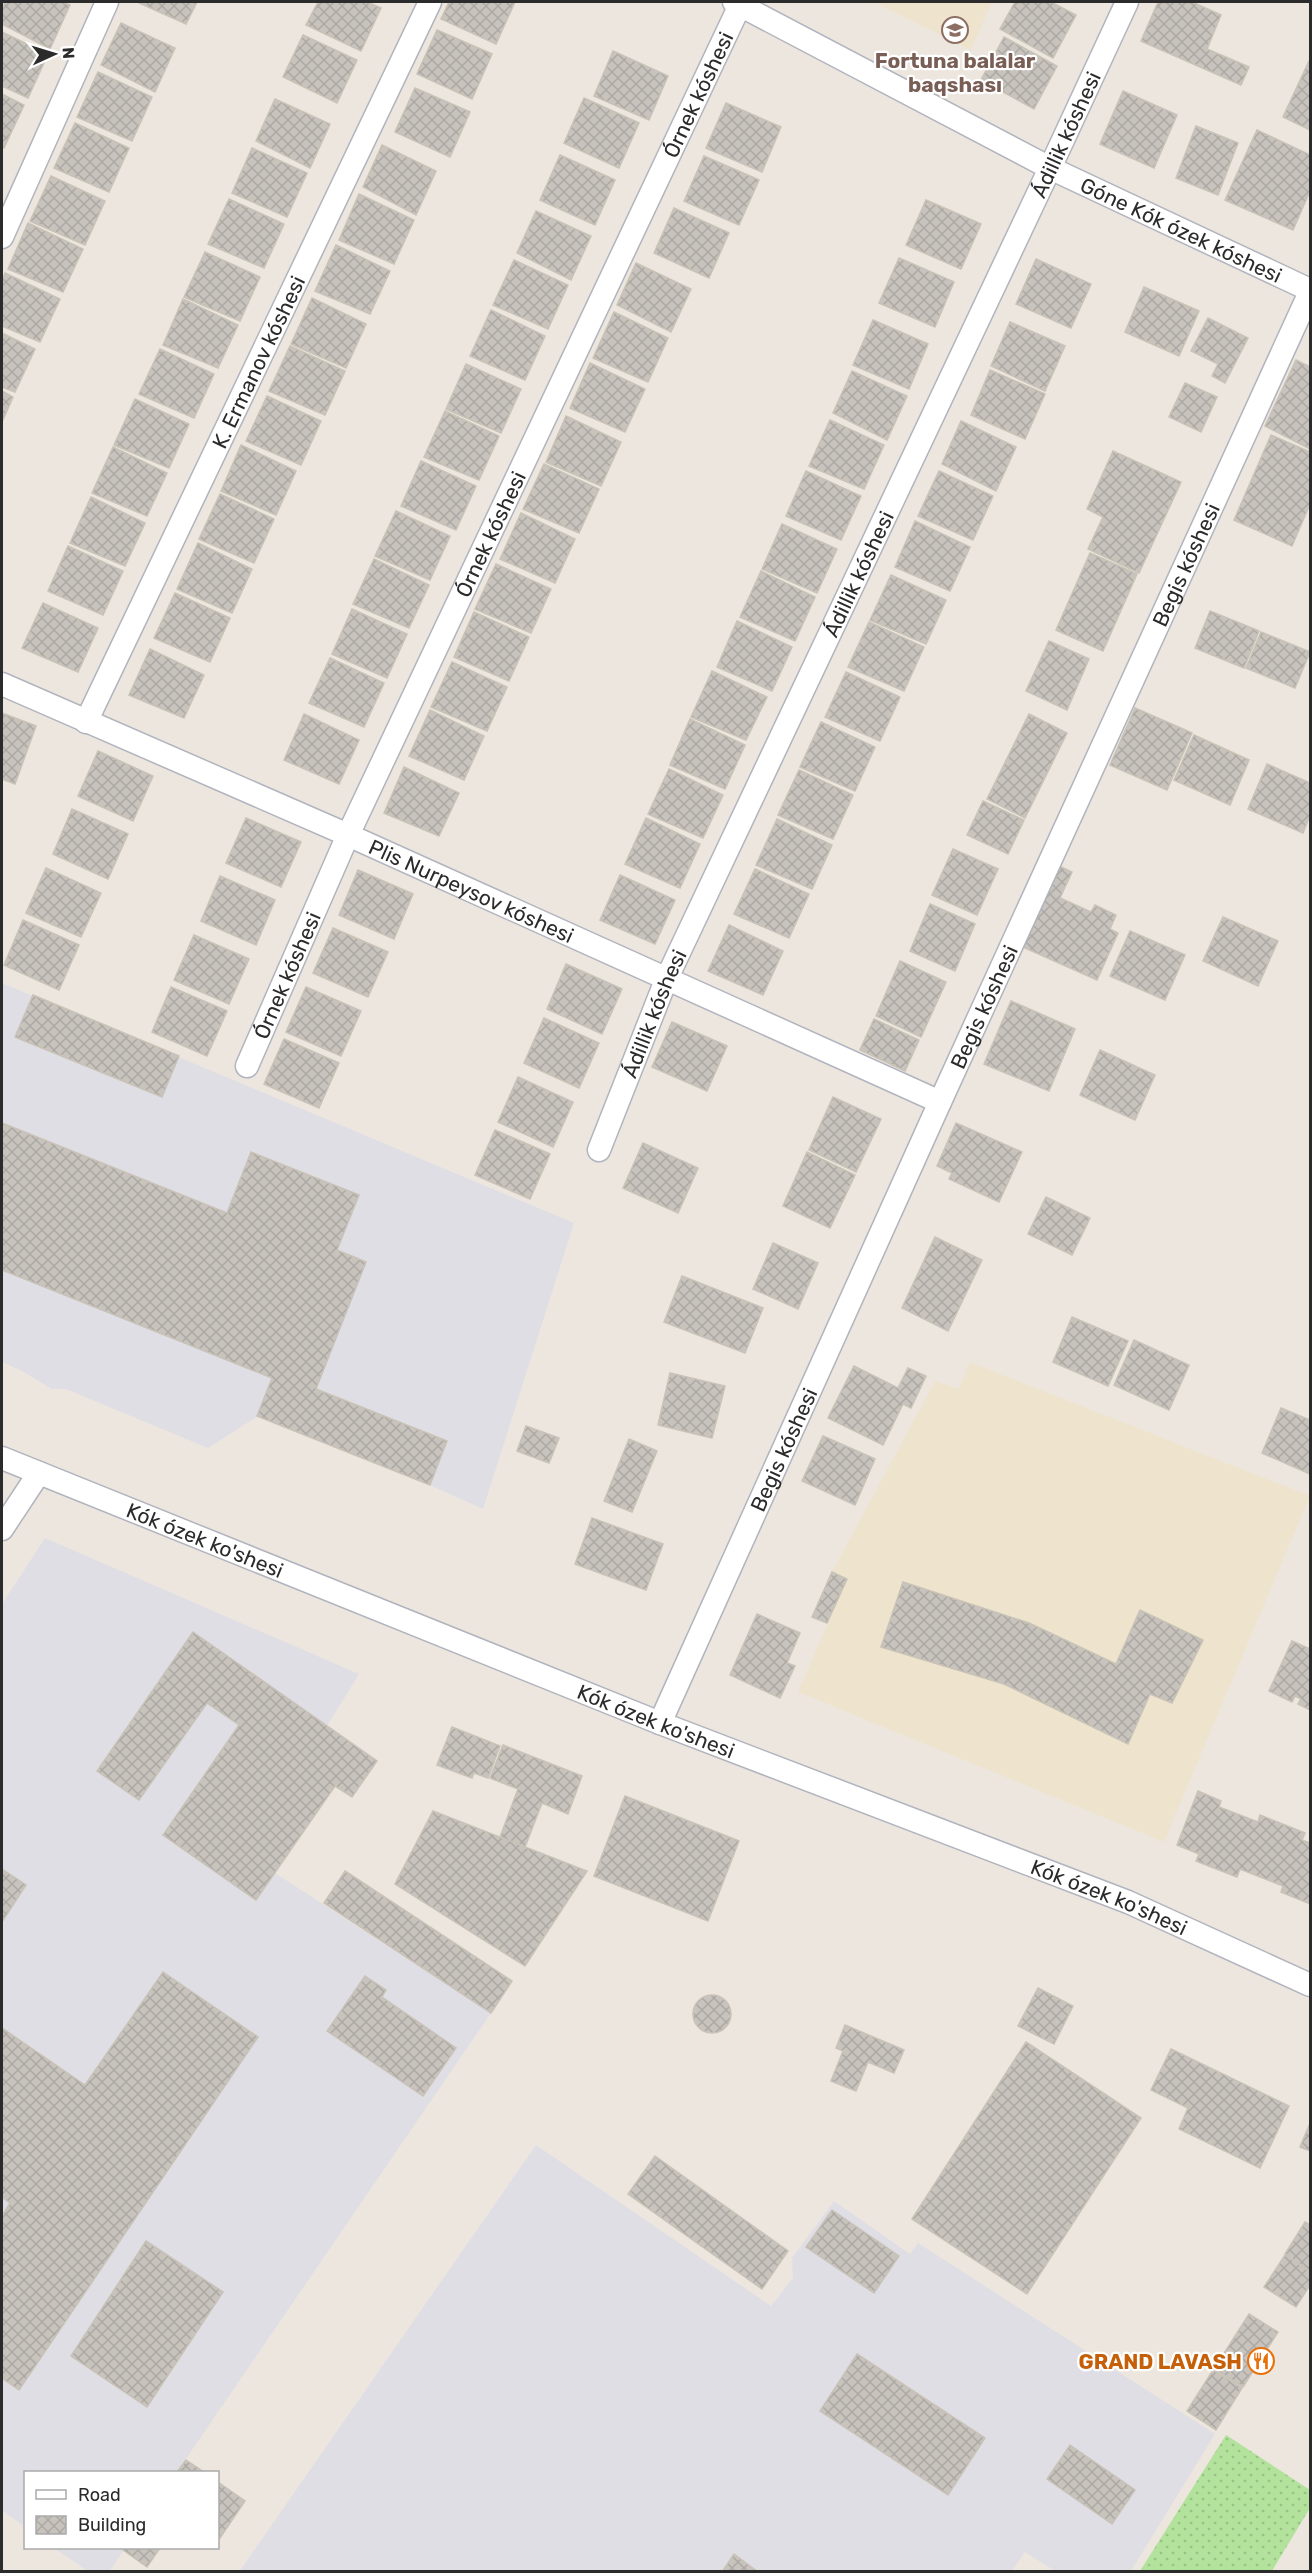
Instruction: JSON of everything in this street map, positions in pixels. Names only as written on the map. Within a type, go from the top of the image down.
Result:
[{"type":"street","points":[[2,237],[107,2]]},
{"type":"street","name":"K. Ermanov kóshesi","points":[[86,722],[430,2]]},
{"type":"street","name":"Ádillik kóshesi","points":[[599,1150],[666,980],[1050,168],[1126,2]]},
{"type":"street","name":"Góne Kók ózek kóshesi","points":[[737,3],[1050,168],[1311,291]]},
{"type":"street","name":"Órnek kóshesi","points":[[247,1066],[348,835],[737,3]]},
{"type":"street","name":"Begis kóshesi","points":[[660,1723],[940,1102],[1311,291]]},
{"type":"street","name":"Plis Nurpeysov kóshesi","points":[[2,684],[348,835],[940,1102]]},
{"type":"street","name":"Kók ózek ko'shesi","points":[[2,1458],[660,1723],[1128,1902],[1311,1985]]},
{"type":"street","points":[[2,1529],[39,1473]]},
{"type":"shaded area","name":"Fortuna balalar baqshası","points":[[874,2],[992,2],[971,50]]},
{"type":"shaded area","points":[[2,983],[574,1223],[483,1509],[430,1485],[258,1416],[208,1448],[66,1389],[52,1389],[2,1362]]},
{"type":"shaded area","points":[[970,1362],[1310,1496],[1164,1842],[798,1692],[847,1579],[832,1572],[935,1381],[959,1389]]},
{"type":"shaded area","points":[[45,1538],[359,1674],[327,1726],[377,1761],[352,1797],[335,1786],[275,1873],[491,2013],[178,2471],[24,2471],[24,2526],[2,2510],[2,1604]]},
{"type":"shaded area","points":[[536,2145],[771,2306],[793,2278],[792,2258],[834,2201],[910,2254],[918,2243],[1215,2434],[1131,2571],[1055,2571],[1025,2552],[1011,2572],[239,2572]]},
{"type":"shaded area","points":[[55,2549],[124,2549],[109,2572],[88,2571]]},
{"type":"green space","points":[[1226,2435],[1310,2490],[1310,2508],[1272,2571],[1140,2571]]},
{"type":"building","points":[[5,2],[62,2],[70,5],[50,49],[2,24],[2,10]]},
{"type":"building","points":[[137,2],[197,2],[186,24]]},
{"type":"building","points":[[318,2],[367,2],[381,8],[361,51],[306,25]]},
{"type":"building","points":[[449,2],[515,2],[496,44],[441,19]]},
{"type":"building","points":[[1015,2],[1051,2],[1076,15],[1053,58],[1000,29]]},
{"type":"building","points":[[1158,2],[1192,2],[1221,15],[1207,49],[1249,67],[1241,85],[1141,41]]},
{"type":"building","points":[[121,23],[175,48],[155,92],[101,65]]},
{"type":"building","points":[[437,30],[492,54],[472,99],[417,74]]},
{"type":"building","points":[[2,32],[48,54],[28,98],[2,86]]},
{"type":"building","points":[[303,35],[357,60],[337,103],[283,77]]},
{"type":"building","points":[[1004,37],[1057,66],[1034,109],[981,80]]},
{"type":"building","points":[[613,51],[668,76],[649,120],[594,96]]},
{"type":"building","points":[[1310,62],[1310,130],[1283,117]]},
{"type":"building","points":[[98,72],[152,97],[132,141],[77,117]]},
{"type":"building","points":[[415,88],[470,112],[450,157],[395,132]]},
{"type":"building","points":[[1123,91],[1177,115],[1154,168],[1100,144]]},
{"type":"building","points":[[2,94],[24,105],[4,148],[2,147]]},
{"type":"building","points":[[584,98],[639,123],[619,168],[564,143]]},
{"type":"building","points":[[275,99],[330,124],[310,168],[256,141]]},
{"type":"building","points":[[726,103],[781,127],[762,172],[706,148]]},
{"type":"building","points":[[75,123],[129,148],[109,192],[54,168]]},
{"type":"building","points":[[1196,126],[1238,143],[1218,195],[1176,178]]},
{"type":"building","points":[[1257,130],[1310,155],[1310,191],[1293,230],[1225,200]]},
{"type":"building","points":[[382,145],[436,171],[416,215],[363,187]]},
{"type":"building","points":[[252,148],[307,173],[287,217],[232,193]]},
{"type":"building","points":[[560,155],[615,180],[595,225],[540,200]]},
{"type":"building","points":[[704,156],[759,180],[739,225],[684,201]]},
{"type":"building","points":[[51,176],[105,201],[85,245],[30,221]]},
{"type":"building","points":[[359,194],[414,220],[394,264],[339,240]]},
{"type":"building","points":[[229,199],[284,224],[264,268],[208,244]]},
{"type":"building","points":[[926,200],[981,224],[961,269],[906,245]]},
{"type":"building","points":[[674,208],[729,233],[709,278],[654,253]]},
{"type":"building","points":[[536,211],[591,236],[571,280],[517,253]]},
{"type":"building","points":[[28,223],[83,249],[63,292],[8,269]]},
{"type":"building","points":[[336,245],[390,271],[370,314],[315,291]]},
{"type":"building","points":[[205,252],[260,277],[240,321],[184,297]]},
{"type":"building","points":[[899,258],[954,282],[935,327],[879,303]]},
{"type":"building","points":[[1036,259],[1091,284],[1071,328],[1016,304]]},
{"type":"building","points":[[514,260],[568,285],[548,329],[493,305]]},
{"type":"building","points":[[636,263],[691,289],[671,332],[617,305]]},
{"type":"building","points":[[5,273],[60,299],[40,342],[2,326],[2,281]]},
{"type":"building","points":[[1144,287],[1199,311],[1179,356],[1125,332]]},
{"type":"building","points":[[312,298],[366,324],[346,368],[291,344]]},
{"type":"building","points":[[183,299],[238,325],[218,368],[163,345]]},
{"type":"building","points":[[491,310],[545,336],[525,380],[470,356]]},
{"type":"building","points":[[614,312],[668,338],[648,382],[593,358]]},
{"type":"building","points":[[1208,318],[1248,338],[1225,383],[1212,376],[1218,364],[1191,351]]},
{"type":"building","points":[[873,320],[928,344],[909,389],[853,365]]},
{"type":"building","points":[[1010,322],[1065,346],[1045,391],[991,366]]},
{"type":"building","points":[[2,333],[35,349],[15,392],[2,387]]},
{"type":"building","points":[[290,346],[345,371],[325,415],[269,391]]},
{"type":"building","points":[[160,349],[214,374],[194,418],[139,394]]},
{"type":"building","points":[[1296,360],[1310,367],[1310,449],[1265,426]]},
{"type":"building","points":[[590,363],[645,389],[625,432],[570,408]]},
{"type":"building","points":[[466,364],[521,389],[501,433],[446,409]]},
{"type":"building","points":[[990,370],[1045,394],[1025,439],[971,415]]},
{"type":"building","points":[[852,371],[907,396],[887,440],[833,413]]},
{"type":"building","points":[[1185,383],[1217,397],[1201,432],[1169,417]]},
{"type":"building","points":[[2,391],[13,397],[2,422]]},
{"type":"building","points":[[267,396],[321,421],[301,465],[246,441]]},
{"type":"building","points":[[135,399],[189,424],[169,468],[114,445]]},
{"type":"building","points":[[445,411],[499,436],[479,480],[424,457]]},
{"type":"building","points":[[566,416],[621,442],[601,486],[546,462]]},
{"type":"building","points":[[830,420],[884,445],[864,489],[809,466]]},
{"type":"building","points":[[961,421],[1016,447],[996,491],[942,464]]},
{"type":"building","points":[[1271,435],[1310,452],[1310,504],[1292,546],[1234,520]]},
{"type":"building","points":[[241,445],[296,471],[276,515],[221,491]]},
{"type":"building","points":[[113,447],[167,473],[147,516],[92,493]]},
{"type":"building","points":[[1113,451],[1181,482],[1139,573],[1088,549],[1103,517],[1087,509]]},
{"type":"building","points":[[421,461],[476,486],[456,530],[401,506]]},
{"type":"building","points":[[544,464],[599,489],[579,533],[523,509]]},
{"type":"building","points":[[806,471],[861,496],[841,540],[786,516]]},
{"type":"building","points":[[939,471],[993,496],[973,540],[918,516]]},
{"type":"building","points":[[220,494],[274,519],[254,563],[199,539]]},
{"type":"building","points":[[91,497],[145,523],[125,566],[70,543]]},
{"type":"building","points":[[396,511],[450,536],[430,580],[375,556]]},
{"type":"building","points":[[521,513],[575,539],[555,583],[500,559]]},
{"type":"building","points":[[915,521],[970,547],[950,591],[895,567]]},
{"type":"building","points":[[782,524],[837,549],[817,593],[762,569]]},
{"type":"building","points":[[198,543],[252,569],[232,613],[177,589]]},
{"type":"building","points":[[68,546],[123,571],[103,615],[48,591]]},
{"type":"building","points":[[1090,553],[1137,574],[1103,651],[1056,630]]},
{"type":"building","points":[[374,559],[429,585],[409,628],[353,604]]},
{"type":"building","points":[[496,564],[551,589],[531,633],[475,609]]},
{"type":"building","points":[[761,571],[815,597],[795,641],[740,617]]},
{"type":"building","points":[[891,575],[946,600],[926,644],[870,620]]},
{"type":"building","points":[[175,593],[230,618],[210,662],[154,638]]},
{"type":"building","points":[[43,603],[98,628],[78,672],[22,648]]},
{"type":"building","points":[[352,609],[407,634],[387,678],[332,654]]},
{"type":"building","points":[[1210,611],[1259,631],[1244,668],[1195,648]]},
{"type":"building","points":[[474,612],[529,637],[509,681],[454,657]]},
{"type":"building","points":[[737,621],[792,647],[772,691],[717,667]]},
{"type":"building","points":[[869,622],[924,647],[904,691],[848,667]]},
{"type":"building","points":[[1261,632],[1310,652],[1295,688],[1246,668]]},
{"type":"building","points":[[1049,641],[1089,659],[1067,710],[1026,691]]},
{"type":"building","points":[[150,649],[204,675],[184,718],[129,695]]},
{"type":"building","points":[[330,658],[384,683],[364,727],[309,703]]},
{"type":"building","points":[[452,662],[507,687],[487,731],[431,707]]},
{"type":"building","points":[[712,671],[767,697],[746,740],[691,717]]},
{"type":"building","points":[[846,672],[900,697],[880,741],[825,717]]},
{"type":"building","points":[[1135,708],[1192,733],[1167,790],[1110,765]]},
{"type":"building","points":[[430,710],[484,736],[464,780],[409,756]]},
{"type":"building","points":[[2,713],[36,726],[15,784],[2,779]]},
{"type":"building","points":[[304,714],[359,740],[339,784],[284,760]]},
{"type":"building","points":[[1029,714],[1067,733],[1025,818],[987,799]]},
{"type":"building","points":[[690,719],[745,745],[725,789],[670,765]]},
{"type":"building","points":[[821,722],[875,747],[855,791],[800,767]]},
{"type":"building","points":[[1194,735],[1249,760],[1230,805],[1174,780]]},
{"type":"building","points":[[98,751],[153,776],[133,821],[78,796]]},
{"type":"building","points":[[1267,764],[1310,783],[1310,815],[1303,833],[1248,809]]},
{"type":"building","points":[[404,767],[459,793],[439,836],[384,813]]},
{"type":"building","points":[[669,769],[723,795],[703,838],[648,814]]},
{"type":"building","points":[[799,770],[853,795],[833,839],[778,815]]},
{"type":"building","points":[[983,801],[1024,820],[1008,854],[967,835]]},
{"type":"building","points":[[72,809],[128,834],[108,879],[53,854]]},
{"type":"building","points":[[246,818],[301,842],[281,887],[226,863]]},
{"type":"building","points":[[646,818],[700,844],[680,888],[625,864]]},
{"type":"building","points":[[777,819],[832,845],[812,889],[756,865]]},
{"type":"building","points":[[953,849],[998,869],[977,915],[932,895]]},
{"type":"building","points":[[1059,866],[1072,872],[1060,898],[1091,912],[1095,905],[1116,915],[1110,929],[1118,933],[1097,980],[1023,947]]},
{"type":"building","points":[[46,868],[101,893],[81,937],[26,913]]},
{"type":"building","points":[[755,869],[809,894],[789,938],[734,914]]},
{"type":"building","points":[[358,870],[413,894],[394,939],[339,915]]},
{"type":"building","points":[[620,875],[675,900],[655,944],[600,920]]},
{"type":"building","points":[[220,876],[275,900],[256,945],[201,921]]},
{"type":"building","points":[[930,904],[975,924],[955,971],[910,951]]},
{"type":"building","points":[[1223,917],[1278,941],[1258,986],[1203,961]]},
{"type":"building","points":[[23,920],[79,945],[59,990],[4,965]]},
{"type":"building","points":[[729,925],[783,951],[763,995],[708,971]]},
{"type":"building","points":[[333,928],[388,952],[368,997],[313,973]]},
{"type":"building","points":[[1130,931],[1185,955],[1165,1000],[1110,976]]},
{"type":"building","points":[[194,935],[249,959],[229,1004],[174,980]]},
{"type":"building","points":[[900,961],[946,982],[921,1037],[876,1016]]},
{"type":"building","points":[[566,964],[622,989],[602,1034],[547,1009]]},
{"type":"building","points":[[171,987],[227,1011],[207,1056],[152,1032]]},
{"type":"building","points":[[306,987],[361,1011],[341,1056],[286,1032]]},
{"type":"building","points":[[33,995],[179,1056],[162,1097],[15,1037]]},
{"type":"building","points":[[1011,1001],[1075,1029],[1049,1091],[984,1064]]},
{"type":"building","points":[[544,1018],[599,1043],[579,1088],[524,1063]]},
{"type":"building","points":[[874,1019],[919,1040],[905,1071],[860,1050]]},
{"type":"building","points":[[672,1022],[727,1046],[707,1091],[652,1067]]},
{"type":"building","points":[[284,1039],[339,1063],[319,1108],[264,1084]]},
{"type":"building","points":[[1100,1050],[1155,1075],[1135,1120],[1080,1095]]},
{"type":"building","points":[[518,1077],[573,1102],[553,1147],[498,1122]]},
{"type":"building","points":[[833,1097],[881,1119],[856,1172],[809,1150]]},
{"type":"building","points":[[2,1123],[227,1213],[251,1152],[359,1195],[337,1250],[366,1262],[316,1389],[447,1441],[430,1485],[257,1416],[272,1378],[2,1270]]},
{"type":"building","points":[[956,1123],[1022,1152],[999,1202],[949,1179],[952,1173],[937,1166]]},
{"type":"building","points":[[495,1130],[550,1154],[530,1199],[475,1175]]},
{"type":"building","points":[[643,1143],[698,1168],[678,1213],[623,1188]]},
{"type":"building","points":[[807,1152],[855,1175],[830,1228],[783,1206]]},
{"type":"building","points":[[1046,1197],[1090,1218],[1072,1255],[1028,1234]]},
{"type":"building","points":[[935,1237],[982,1260],[948,1331],[902,1308]]},
{"type":"building","points":[[773,1243],[818,1263],[798,1309],[753,1289]]},
{"type":"building","points":[[682,1276],[763,1308],[745,1353],[664,1322]]},
{"type":"building","points":[[1072,1317],[1128,1341],[1108,1386],[1053,1362]]},
{"type":"building","points":[[1134,1340],[1189,1365],[1169,1410],[1114,1385]]},
{"type":"building","points":[[854,1366],[898,1388],[908,1368],[926,1376],[911,1408],[903,1404],[883,1445],[828,1418]]},
{"type":"building","points":[[670,1373],[725,1386],[712,1438],[658,1425]]},
{"type":"building","points":[[1281,1408],[1310,1420],[1310,1474],[1262,1453]]},
{"type":"building","points":[[526,1426],[559,1438],[549,1463],[517,1451]]},
{"type":"building","points":[[823,1436],[875,1459],[855,1505],[802,1481]]},
{"type":"building","points":[[629,1439],[657,1451],[632,1512],[604,1501]]},
{"type":"building","points":[[592,1518],[663,1544],[646,1590],[575,1564]]},
{"type":"building","points":[[832,1572],[847,1579],[827,1623],[812,1617]]},
{"type":"building","points":[[903,1582],[1029,1623],[1116,1664],[1140,1610],[1203,1640],[1172,1703],[1150,1694],[1128,1744],[1004,1684],[881,1647]]},
{"type":"building","points":[[757,1614],[800,1633],[787,1663],[795,1666],[780,1698],[730,1675]]},
{"type":"building","points":[[193,1632],[377,1761],[352,1797],[335,1786],[256,1900],[163,1835],[239,1725],[207,1703],[139,1800],[97,1771]]},
{"type":"building","points":[[1292,1641],[1310,1649],[1310,1710],[1298,1704],[1301,1699],[1295,1696],[1292,1702],[1269,1691]]},
{"type":"building","points":[[452,1727],[500,1746],[488,1778],[474,1773],[472,1778],[437,1765]]},
{"type":"building","points":[[503,1745],[582,1776],[568,1814],[542,1803],[525,1847],[500,1837],[518,1789],[490,1778]]},
{"type":"building","points":[[1198,1791],[1221,1801],[1219,1807],[1258,1822],[1260,1815],[1305,1833],[1302,1840],[1310,1843],[1310,1904],[1281,1892],[1283,1886],[1240,1869],[1237,1877],[1196,1861],[1199,1854],[1177,1845]]},
{"type":"building","points":[[625,1796],[739,1841],[708,1921],[594,1876]]},
{"type":"building","points":[[433,1811],[587,1871],[525,1966],[395,1884]]},
{"type":"building","points":[[2,1869],[26,1885],[2,1922]]},
{"type":"building","points":[[345,1871],[512,1981],[491,2013],[324,1903]]},
{"type":"building","points":[[163,1972],[258,2037],[19,2390],[2,2378],[2,2216],[10,2203],[2,2197],[2,2028],[85,2085]]},
{"type":"building","points":[[365,1976],[386,1990],[382,1997],[456,2048],[423,2096],[327,2031]]},
{"type":"building","points":[[1038,1988],[1073,2006],[1054,2044],[1018,2026]]},
{"type":"building","points":[[712,1995],[726,2000],[731,2014],[726,2028],[712,2033],[698,2028],[693,2014],[698,2000]]},
{"type":"building","points":[[845,2025],[904,2050],[894,2073],[868,2062],[856,2091],[831,2081],[843,2051],[836,2048]]},
{"type":"building","points":[[1026,2042],[1141,2118],[1027,2294],[912,2219]]},
{"type":"building","points":[[1171,2049],[1289,2106],[1260,2168],[1179,2129],[1188,2108],[1151,2090]]},
{"type":"building","points":[[1310,2123],[1310,2151],[1300,2147]]},
{"type":"building","points":[[655,2156],[788,2251],[762,2289],[628,2194]]},
{"type":"building","points":[[832,2210],[899,2256],[874,2293],[806,2247]]},
{"type":"building","points":[[1305,2222],[1310,2225],[1310,2271],[1285,2254]]},
{"type":"building","points":[[146,2241],[223,2292],[147,2407],[71,2356]]},
{"type":"building","points":[[1285,2255],[1310,2272],[1310,2285],[1296,2307],[1264,2287]]},
{"type":"building","points":[[1249,2314],[1278,2332],[1243,2387],[1214,2369]]},
{"type":"building","points":[[857,2354],[985,2438],[948,2495],[820,2411]]},
{"type":"building","points":[[1213,2370],[1242,2388],[1216,2430],[1187,2411]]},
{"type":"building","points":[[1070,2445],[1135,2490],[1112,2524],[1047,2479]]},
{"type":"building","points":[[186,2460],[202,2471],[178,2471]]},
{"type":"building","points":[[219,2483],[245,2501],[219,2537]]},
{"type":"building","points":[[124,2549],[159,2549],[147,2567]]},
{"type":"building","points":[[734,2554],[758,2572],[722,2572]]},
{"type":"place","name":"Fortuna balalar baqshası","points":[[955,30]]},
{"type":"place","name":"GRAND LAVASH","points":[[1261,2361]]}]
